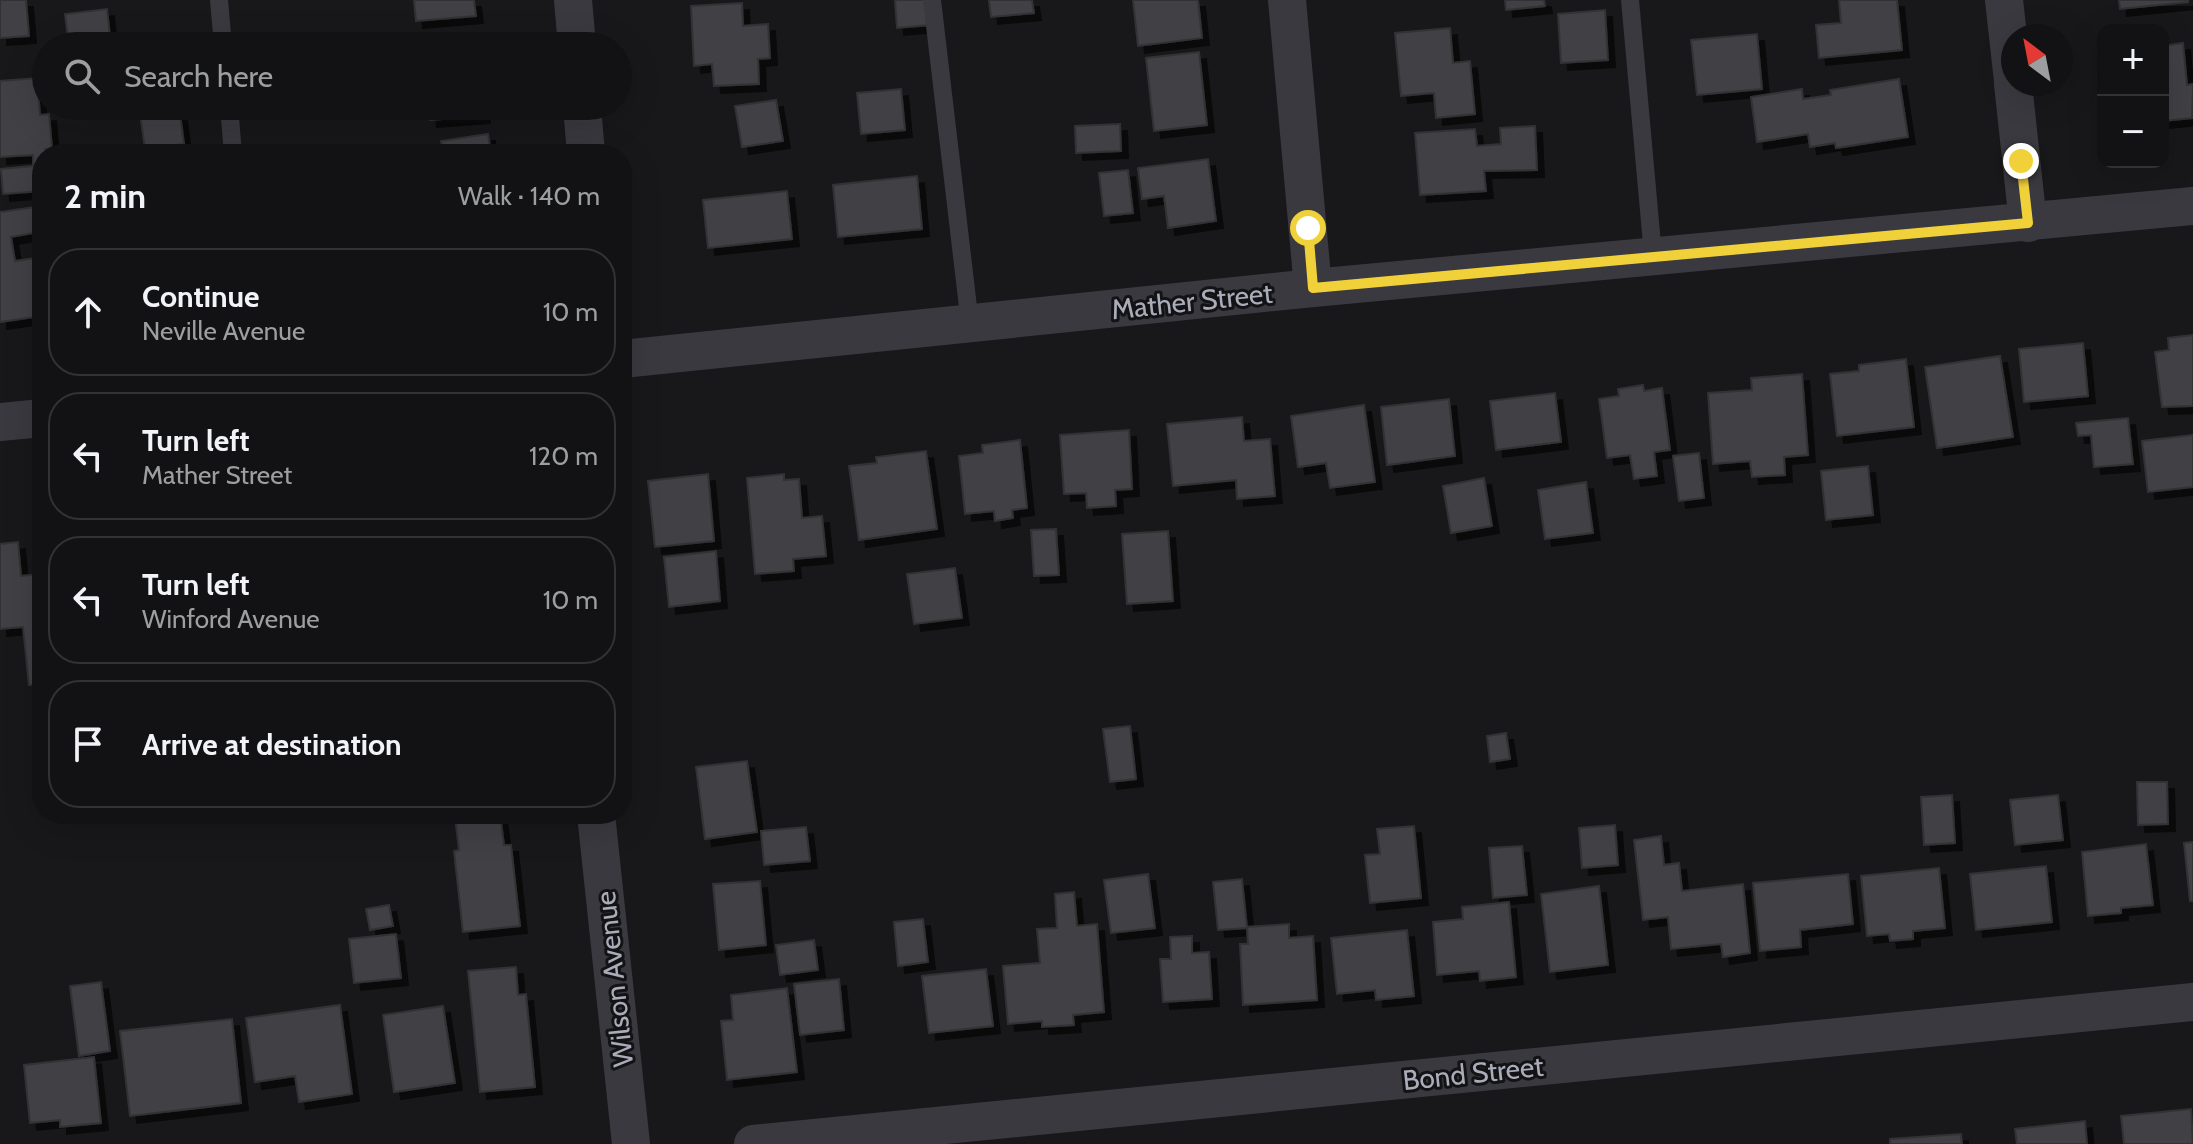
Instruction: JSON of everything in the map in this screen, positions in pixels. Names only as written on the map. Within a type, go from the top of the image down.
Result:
[{"type":"street","points":[[573,0],[576,32]]},
{"type":"street","points":[[1287,0],[1313,288]]},
{"type":"street","points":[[2004,0],[2007,24]]},
{"type":"street","points":[[2014,96],[2028,223]]},
{"type":"street","points":[[583,120],[585,144]]},
{"type":"street","name":"Mather Street","points":[[632,358],[1313,288],[2193,206]]},
{"type":"street","points":[[0,422],[32,419]]},
{"type":"street","name":"Wilson Avenue","points":[[597,824],[631,1144]]},
{"type":"street","name":"Bond Street","points":[[753,1144],[2193,1002]]},
{"type":"lane","points":[[219,0],[222,32]]},
{"type":"lane","points":[[932,0],[970,324]]},
{"type":"lane","points":[[1630,0],[1653,255]]},
{"type":"lane","points":[[230,120],[232,144]]},
{"type":"building","points":[[0,0],[26,0],[29,36],[0,38]]},
{"type":"building","points":[[414,0],[474,0],[476,16],[416,21]]},
{"type":"building","points":[[895,0],[927,0],[930,25],[897,28]]},
{"type":"building","points":[[989,0],[1032,0],[1034,13],[991,17]]},
{"type":"building","points":[[1133,0],[1198,0],[1202,38],[1138,46]]},
{"type":"building","points":[[1505,0],[1544,0],[1545,6],[1506,10]]},
{"type":"building","points":[[1839,0],[1897,0],[1902,50],[1819,58],[1816,25],[1841,23]]},
{"type":"building","points":[[2119,0],[2188,0],[2188,2],[2120,9]]},
{"type":"building","points":[[742,3],[743,26],[768,24],[770,58],[758,59],[759,84],[714,86],[712,64],[694,66],[691,6]]},
{"type":"building","points":[[107,9],[109,32],[67,32],[65,14]]},
{"type":"building","points":[[1605,10],[1608,60],[1561,63],[1558,14]]},
{"type":"building","points":[[1450,28],[1453,63],[1470,61],[1475,114],[1436,118],[1434,93],[1401,96],[1395,33]]},
{"type":"building","points":[[1757,34],[1762,89],[1697,95],[1691,40]]},
{"type":"building","points":[[2183,43],[2187,85],[2193,84],[2192,118],[2169,120],[2169,45]]},
{"type":"building","points":[[1199,52],[1207,125],[1154,131],[1146,58]]},
{"type":"building","points":[[32,78],[32,120],[50,120],[52,144],[32,144],[32,155],[0,157],[0,81]]},
{"type":"building","points":[[1899,79],[1908,137],[1836,148],[1835,143],[1810,147],[1808,134],[1757,142],[1751,97],[1802,89],[1803,99],[1831,95],[1830,90]]},
{"type":"building","points":[[901,89],[905,130],[861,134],[857,93]]},
{"type":"building","points":[[776,100],[783,141],[742,147],[735,106]]},
{"type":"building","points":[[141,120],[181,120],[184,144],[144,144]]},
{"type":"building","points":[[1120,124],[1121,151],[1076,153],[1075,126]]},
{"type":"building","points":[[1535,126],[1537,170],[1484,171],[1486,191],[1420,195],[1415,133],[1475,129],[1477,146],[1501,144],[1500,128]]},
{"type":"building","points":[[488,134],[490,144],[441,144],[441,141]]},
{"type":"building","points":[[1208,159],[1216,221],[1168,228],[1164,196],[1142,199],[1138,168]]},
{"type":"building","points":[[32,166],[32,192],[3,194],[1,169]]},
{"type":"building","points":[[1128,170],[1133,213],[1104,216],[1099,173]]},
{"type":"building","points":[[917,176],[922,229],[838,237],[833,185]]},
{"type":"building","points":[[787,191],[792,239],[708,248],[703,200]]},
{"type":"building","points":[[32,208],[32,233],[11,237],[15,261],[32,258],[32,317],[0,322],[0,212]]},
{"type":"building","points":[[2193,335],[2193,406],[2162,407],[2155,352],[2169,350],[2168,338]]},
{"type":"building","points":[[2083,343],[2088,396],[2024,402],[2019,349]]},
{"type":"building","points":[[2000,356],[2013,437],[1937,448],[1925,367]]},
{"type":"building","points":[[1906,359],[1914,427],[1837,436],[1830,374],[1859,371],[1859,365]]},
{"type":"building","points":[[1802,374],[1808,455],[1784,457],[1785,475],[1752,477],[1750,461],[1713,464],[1708,393],[1752,390],[1751,378]]},
{"type":"building","points":[[1643,385],[1644,391],[1662,388],[1670,450],[1654,452],[1657,476],[1634,479],[1630,455],[1607,458],[1599,399],[1619,396],[1618,389]]},
{"type":"building","points":[[1555,393],[1561,442],[1496,450],[1490,401]]},
{"type":"building","points":[[1449,399],[1455,456],[1387,465],[1381,407]]},
{"type":"building","points":[[1364,405],[1375,482],[1330,488],[1326,463],[1298,467],[1291,416]]},
{"type":"building","points":[[1242,417],[1244,441],[1270,439],[1275,496],[1237,499],[1236,480],[1173,486],[1167,424]]},
{"type":"building","points":[[2128,418],[2133,464],[2094,467],[2091,435],[2078,436],[2076,423]]},
{"type":"building","points":[[1129,430],[1132,489],[1115,490],[1116,506],[1087,508],[1086,493],[1064,494],[1060,435]]},
{"type":"building","points":[[2193,435],[2193,487],[2148,492],[2142,441]]},
{"type":"building","points":[[1020,440],[1027,508],[1012,510],[1013,518],[995,521],[994,511],[965,514],[959,456],[983,453],[982,445]]},
{"type":"building","points":[[926,451],[937,529],[859,540],[849,466],[877,463],[876,457]]},
{"type":"building","points":[[1699,453],[1704,498],[1679,501],[1673,456]]},
{"type":"building","points":[[1868,466],[1873,515],[1826,520],[1821,471]]},
{"type":"building","points":[[708,474],[714,541],[655,547],[648,481]]},
{"type":"building","points":[[784,474],[784,480],[799,479],[802,518],[822,516],[826,556],[793,559],[794,571],[755,574],[747,478]]},
{"type":"building","points":[[1484,478],[1492,526],[1451,533],[1443,486]]},
{"type":"building","points":[[1586,482],[1593,533],[1545,539],[1538,490]]},
{"type":"building","points":[[1056,529],[1059,575],[1034,576],[1031,530]]},
{"type":"building","points":[[1168,531],[1173,601],[1127,604],[1122,534]]},
{"type":"building","points":[[18,542],[21,576],[32,575],[32,685],[29,685],[23,627],[0,629],[0,544]]},
{"type":"building","points":[[716,551],[720,601],[669,607],[664,557]]},
{"type":"building","points":[[955,568],[962,618],[914,624],[907,574]]},
{"type":"building","points":[[1130,726],[1136,779],[1110,782],[1103,729]]},
{"type":"building","points":[[1506,733],[1510,759],[1490,762],[1487,736]]},
{"type":"building","points":[[747,761],[757,832],[705,839],[696,767]]},
{"type":"building","points":[[2137,782],[2167,782],[2168,824],[2138,825]]},
{"type":"building","points":[[1952,795],[1955,843],[1924,845],[1921,797]]},
{"type":"building","points":[[2058,795],[2063,840],[2015,845],[2010,800]]},
{"type":"building","points":[[456,824],[501,824],[504,845],[511,845],[520,926],[463,932],[454,851],[459,850]]},
{"type":"building","points":[[1615,825],[1618,865],[1582,868],[1579,828]]},
{"type":"building","points":[[1414,826],[1421,898],[1370,903],[1365,855],[1380,854],[1377,829]]},
{"type":"building","points":[[806,827],[810,861],[764,865],[761,831]]},
{"type":"building","points":[[1661,836],[1664,865],[1679,863],[1682,891],[1743,884],[1750,953],[1723,957],[1721,944],[1671,949],[1668,917],[1643,920],[1634,840]]},
{"type":"building","points":[[2193,842],[2193,901],[2190,901],[2184,843]]},
{"type":"building","points":[[2146,844],[2153,905],[2121,908],[2121,913],[2088,916],[2082,852]]},
{"type":"building","points":[[1522,846],[1527,895],[1493,898],[1489,848]]},
{"type":"building","points":[[2046,866],[2052,922],[1976,930],[1970,874]]},
{"type":"building","points":[[1939,868],[1945,928],[1913,931],[1913,939],[1890,941],[1889,934],[1867,936],[1861,876]]},
{"type":"building","points":[[1148,874],[1155,928],[1111,933],[1104,880]]},
{"type":"building","points":[[1848,874],[1853,924],[1800,930],[1801,947],[1760,951],[1753,883]]},
{"type":"building","points":[[1242,879],[1247,928],[1218,930],[1213,882]]},
{"type":"building","points":[[760,881],[766,945],[719,950],[713,884]]},
{"type":"building","points":[[1599,886],[1608,965],[1550,972],[1541,894]]},
{"type":"building","points":[[1074,892],[1077,926],[1097,924],[1104,1012],[1073,1015],[1074,1025],[1042,1027],[1042,1021],[1008,1024],[1003,966],[1040,963],[1037,929],[1057,928],[1055,894]]},
{"type":"building","points":[[1509,902],[1516,977],[1480,981],[1479,971],[1437,975],[1433,922],[1463,919],[1462,907]]},
{"type":"building","points":[[389,905],[393,926],[370,930],[366,909]]},
{"type":"building","points":[[923,919],[928,962],[898,966],[894,922]]},
{"type":"building","points":[[1289,924],[1289,938],[1313,936],[1317,1000],[1243,1005],[1240,944],[1248,944],[1247,927]]},
{"type":"building","points":[[1407,930],[1414,996],[1376,1000],[1375,990],[1337,994],[1331,938]]},
{"type":"building","points":[[396,934],[401,978],[354,983],[349,939]]},
{"type":"building","points":[[1192,936],[1192,953],[1209,952],[1212,999],[1163,1002],[1160,959],[1171,959],[1170,937]]},
{"type":"building","points":[[814,940],[818,970],[780,975],[776,945]]},
{"type":"building","points":[[516,967],[518,995],[526,994],[535,1087],[480,1092],[468,971]]},
{"type":"building","points":[[986,969],[993,1026],[929,1033],[922,976]]},
{"type":"building","points":[[839,979],[844,1030],[800,1035],[794,984]]},
{"type":"building","points":[[101,982],[110,1051],[79,1056],[70,986]]},
{"type":"building","points":[[787,988],[797,1072],[727,1080],[721,1021],[733,1020],[731,995]]},
{"type":"building","points":[[340,1005],[352,1094],[299,1102],[295,1076],[255,1082],[246,1018]]},
{"type":"building","points":[[443,1006],[455,1083],[394,1092],[383,1015]]},
{"type":"building","points":[[232,1019],[241,1103],[130,1116],[120,1031]]},
{"type":"building","points":[[94,1057],[101,1123],[60,1127],[60,1120],[30,1123],[24,1065]]},
{"type":"building","points":[[2191,1109],[2193,1144],[2124,1144],[2121,1116]]},
{"type":"building","points":[[2085,1121],[2087,1144],[2017,1144],[2015,1129]]},
{"type":"building","points":[[1961,1134],[1962,1144],[1890,1144],[1890,1139]]},
{"type":"route","points":[[1308,228],[1313,288],[2028,223],[2021,161]]}]
